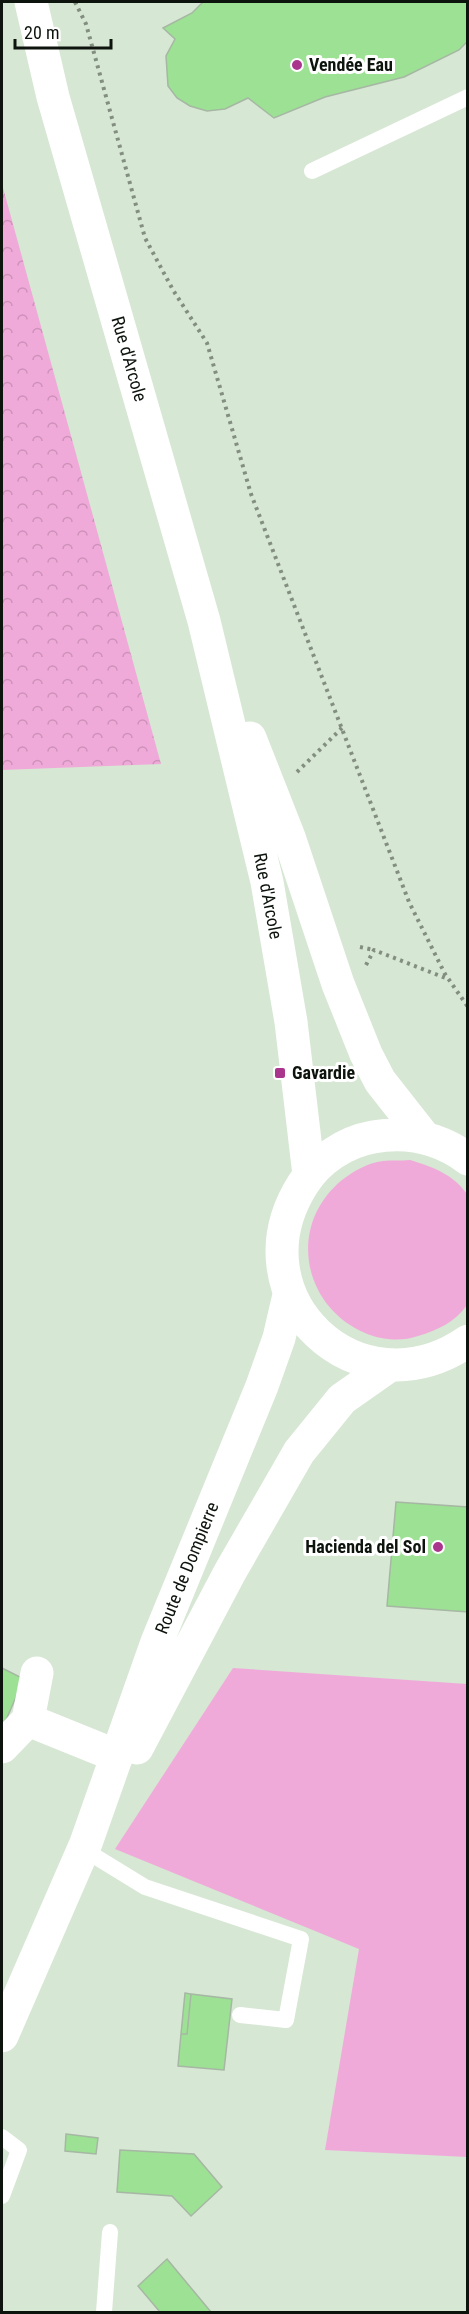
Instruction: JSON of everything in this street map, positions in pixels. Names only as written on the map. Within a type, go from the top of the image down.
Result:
[{"type":"main road","name":"Rue d'Arcole","points":[[20,2],[53,97]]},
{"type":"main road","name":"Rue d'Arcole","points":[[31,2],[53,97],[204,621],[267,882],[291,1022],[309,1175]]},
{"type":"main road","name":"Rue d'Arcole","points":[[204,621],[289,837],[341,993],[366,1054],[386,1090],[424,1137]]},
{"type":"main road","points":[[468,1159],[456,1150],[424,1137],[392,1134],[361,1140],[332,1154],[309,1175],[291,1202],[282,1232],[281,1264],[289,1294],[305,1322],[329,1345],[358,1360],[389,1366],[420,1364],[450,1354],[468,1341]]},
{"type":"main road","name":"Route de Dompierre","points":[[2,2036],[85,1846],[157,1641],[262,1386],[279,1338],[289,1294]]},
{"type":"main road","name":"Route de Dompierre","points":[[85,1846],[230,1572],[299,1452],[342,1399],[389,1366]]},
{"type":"main road","points":[[2,1747],[28,1720],[37,1673]]},
{"type":"main road","points":[[28,1720],[117,1756]]},
{"type":"lane","points":[[312,171],[468,97]]},
{"type":"lane","points":[[85,1846],[146,1887],[301,1939],[286,2020],[240,2014]]},
{"type":"lane","points":[[2,2138],[19,2150],[2,2196]]},
{"type":"lane","points":[[104,2313],[110,2232]]},
{"type":"path","points":[[75,2],[86,24],[145,238],[173,290],[207,343],[251,494],[409,902],[449,979],[468,1007]]},
{"type":"path","points":[[294,774],[342,728]]},
{"type":"path","points":[[358,947],[374,950],[449,979]]},
{"type":"path","points":[[365,967],[374,950]]},
{"type":"green space","points":[[2,184],[161,764],[2,770]]},
{"type":"green space","points":[[410,1160],[449,1176],[467,1194],[467,1305],[451,1321],[432,1331],[405,1339],[384,1339],[365,1333],[344,1321],[327,1304],[316,1285],[309,1263],[308,1241],[314,1219],[325,1198],[342,1180],[372,1164]]},
{"type":"green space","points":[[233,1668],[467,1684],[467,2157],[325,2150],[359,1949],[115,1849]]},
{"type":"building","name":"Vendée Eau","points":[[203,2],[468,2],[468,41],[459,50],[404,77],[325,97],[274,118],[248,98],[225,109],[207,111],[190,106],[177,98],[168,86],[166,56],[175,39],[163,28],[192,13]]},
{"type":"building","points":[[396,1502],[468,1507],[468,1612],[387,1606]]},
{"type":"building","points":[[2,1668],[24,1679],[2,1729]]},
{"type":"building","points":[[185,1993],[191,1994],[187,2034],[181,2034]]},
{"type":"building","points":[[191,1994],[232,1999],[224,2070],[178,2066],[181,2034],[187,2034]]},
{"type":"building","points":[[66,2134],[98,2138],[96,2154],[65,2151]]},
{"type":"building","points":[[120,2150],[194,2154],[222,2187],[191,2216],[172,2196],[117,2192]]},
{"type":"building","points":[[167,2259],[211,2312],[160,2312],[138,2286]]},
{"type":"place","name":"Vendée Eau","points":[[297,65]]},
{"type":"place","name":"Gavardie","points":[[280,1073]]},
{"type":"place","name":"Hacienda del Sol","points":[[438,1547]]}]
